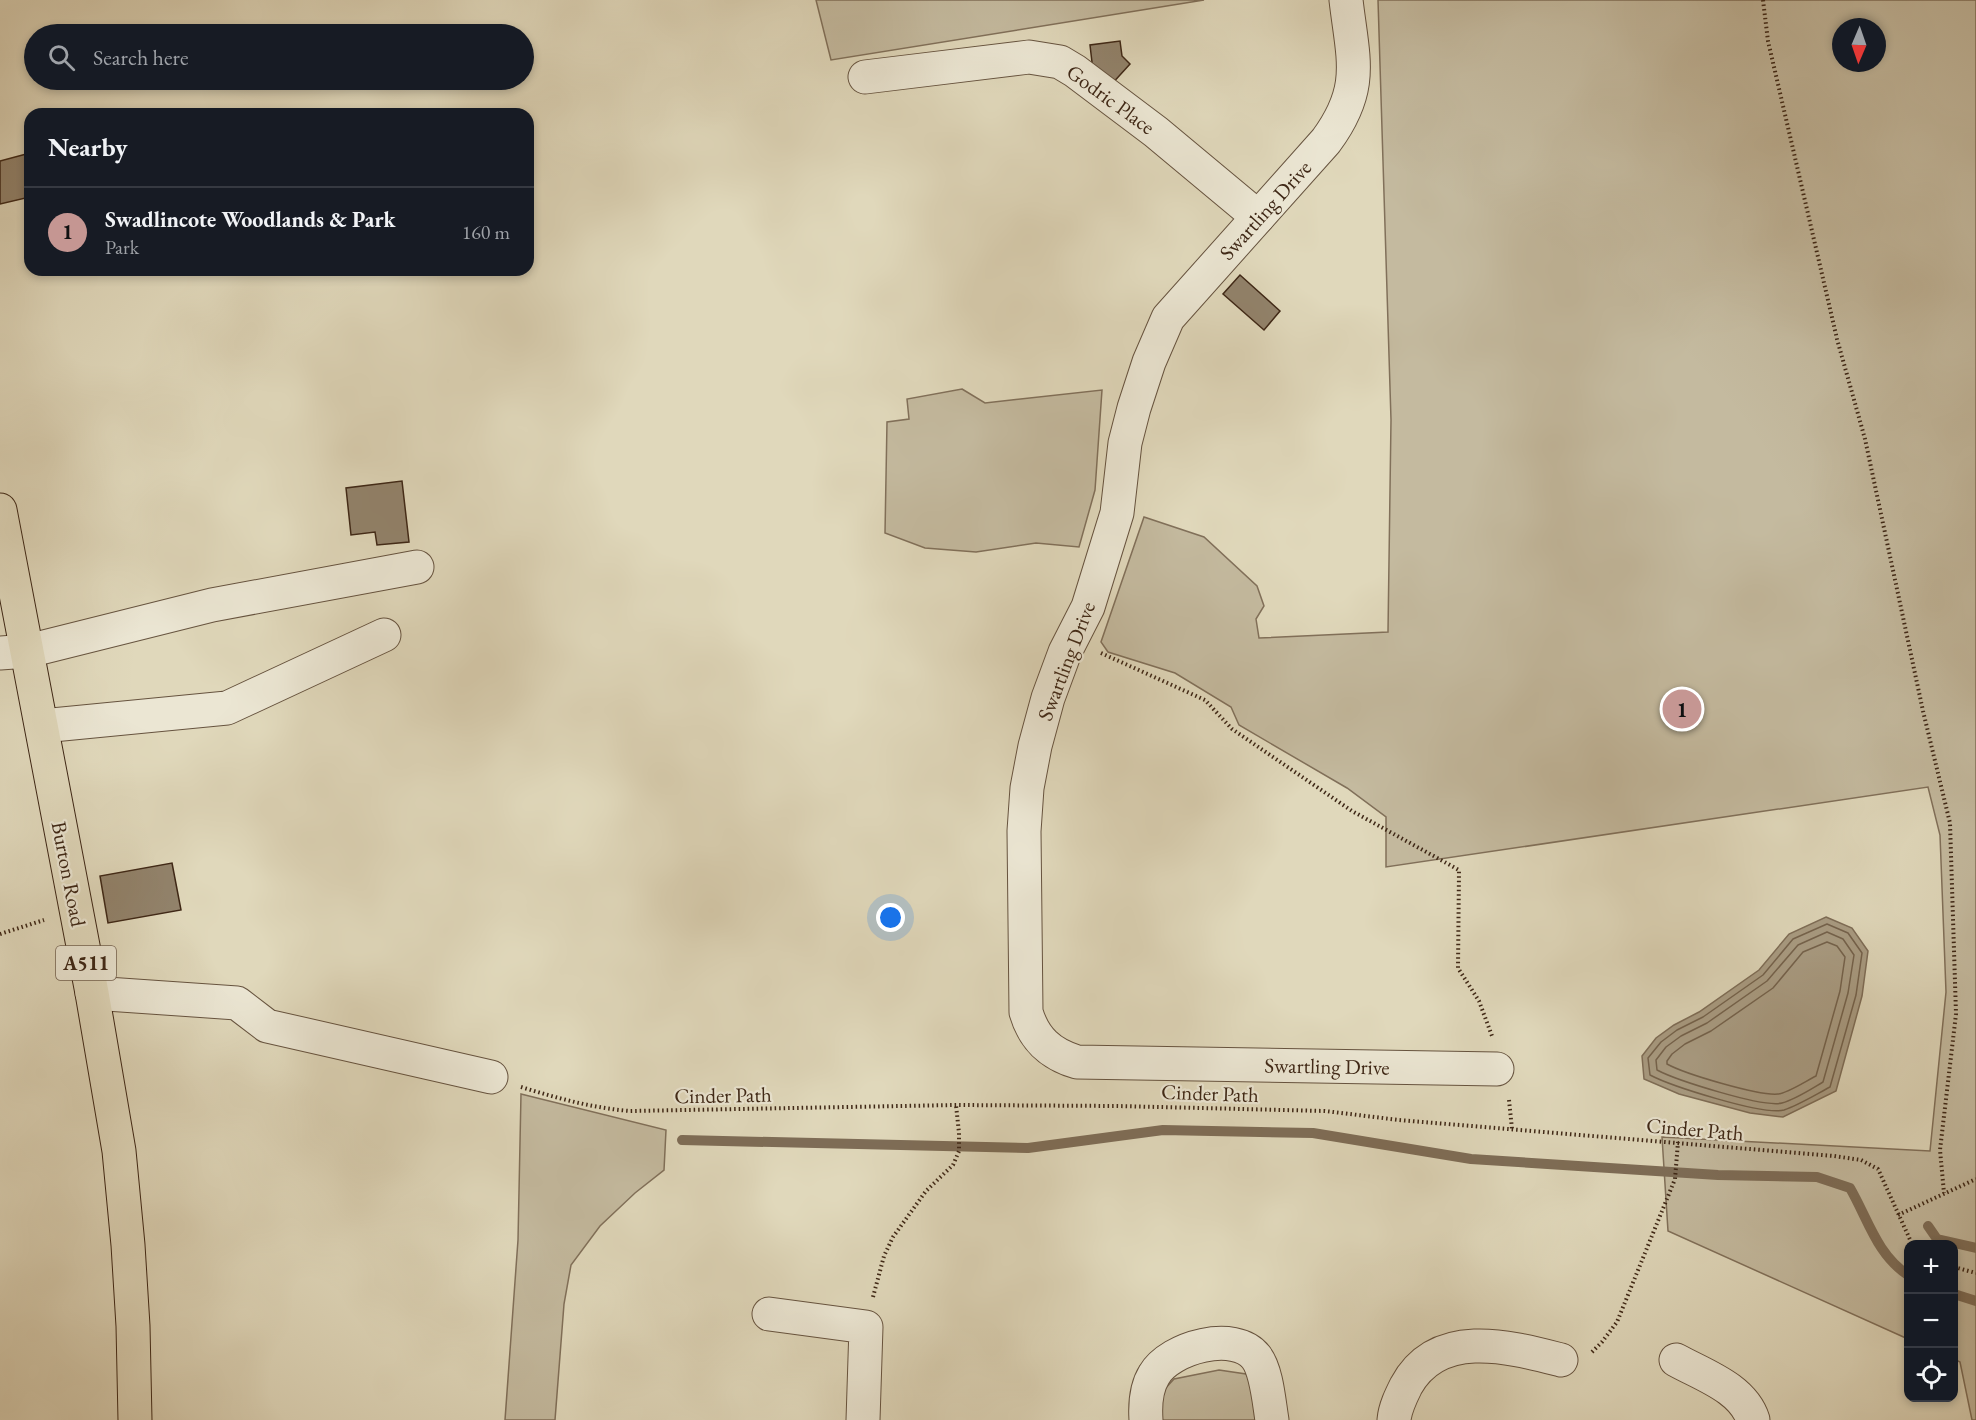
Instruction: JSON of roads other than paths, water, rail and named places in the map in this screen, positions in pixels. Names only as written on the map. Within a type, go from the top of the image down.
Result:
[{"type":"highway","name":"Burton Road","points":[[0,510],[14,652],[42,726],[119,1151],[133,1326],[135,1420]]},
{"type":"street","name":"Swartling Drive","points":[[1346,0],[1354,48],[1355,72],[1345,112],[1326,141],[1168,318],[1146,372],[1128,431],[1117,513],[1088,608],[1048,698],[1027,788],[1024,831],[1026,1012],[1037,1038],[1047,1048],[1061,1057],[1077,1062],[1497,1069]]},
{"type":"street","name":"Godric Place","points":[[865,77],[1029,57],[1060,62],[1156,132],[1258,218]]},
{"type":"street","points":[[14,652],[212,604],[417,567]]},
{"type":"street","points":[[42,726],[227,708],[384,635]]},
{"type":"street","points":[[92,993],[237,1003],[267,1026],[491,1077]]},
{"type":"street","points":[[769,1314],[866,1327],[863,1420]]},
{"type":"street","points":[[1146,1420],[1145,1408],[1148,1391],[1154,1375],[1163,1364],[1185,1350],[1202,1345],[1220,1344],[1249,1350],[1257,1358],[1262,1369],[1272,1420]]},
{"type":"street","points":[[1394,1420],[1400,1397],[1411,1377],[1421,1366],[1448,1351],[1490,1345],[1513,1348],[1561,1360]]},
{"type":"street","points":[[1676,1360],[1730,1389],[1753,1420]]},
{"type":"water","points":[[1826,917],[1852,928],[1868,951],[1862,996],[1836,1091],[1783,1117],[1750,1113],[1679,1094],[1644,1079],[1642,1056],[1656,1038],[1674,1025],[1699,1012],[1759,970],[1789,934]]},
{"type":"waterway","points":[[682,1140],[1028,1148],[1163,1130],[1313,1133],[1471,1159],[1718,1175],[1817,1177],[1850,1188],[1881,1247],[1904,1272]]},
{"type":"waterway","points":[[1928,1226],[1937,1239],[1976,1248]]},
{"type":"waterway","points":[[1958,1295],[1976,1301]]},
{"type":"place","name":"Swadlincote Woodlands & Park","points":[[1682,709]]}]
